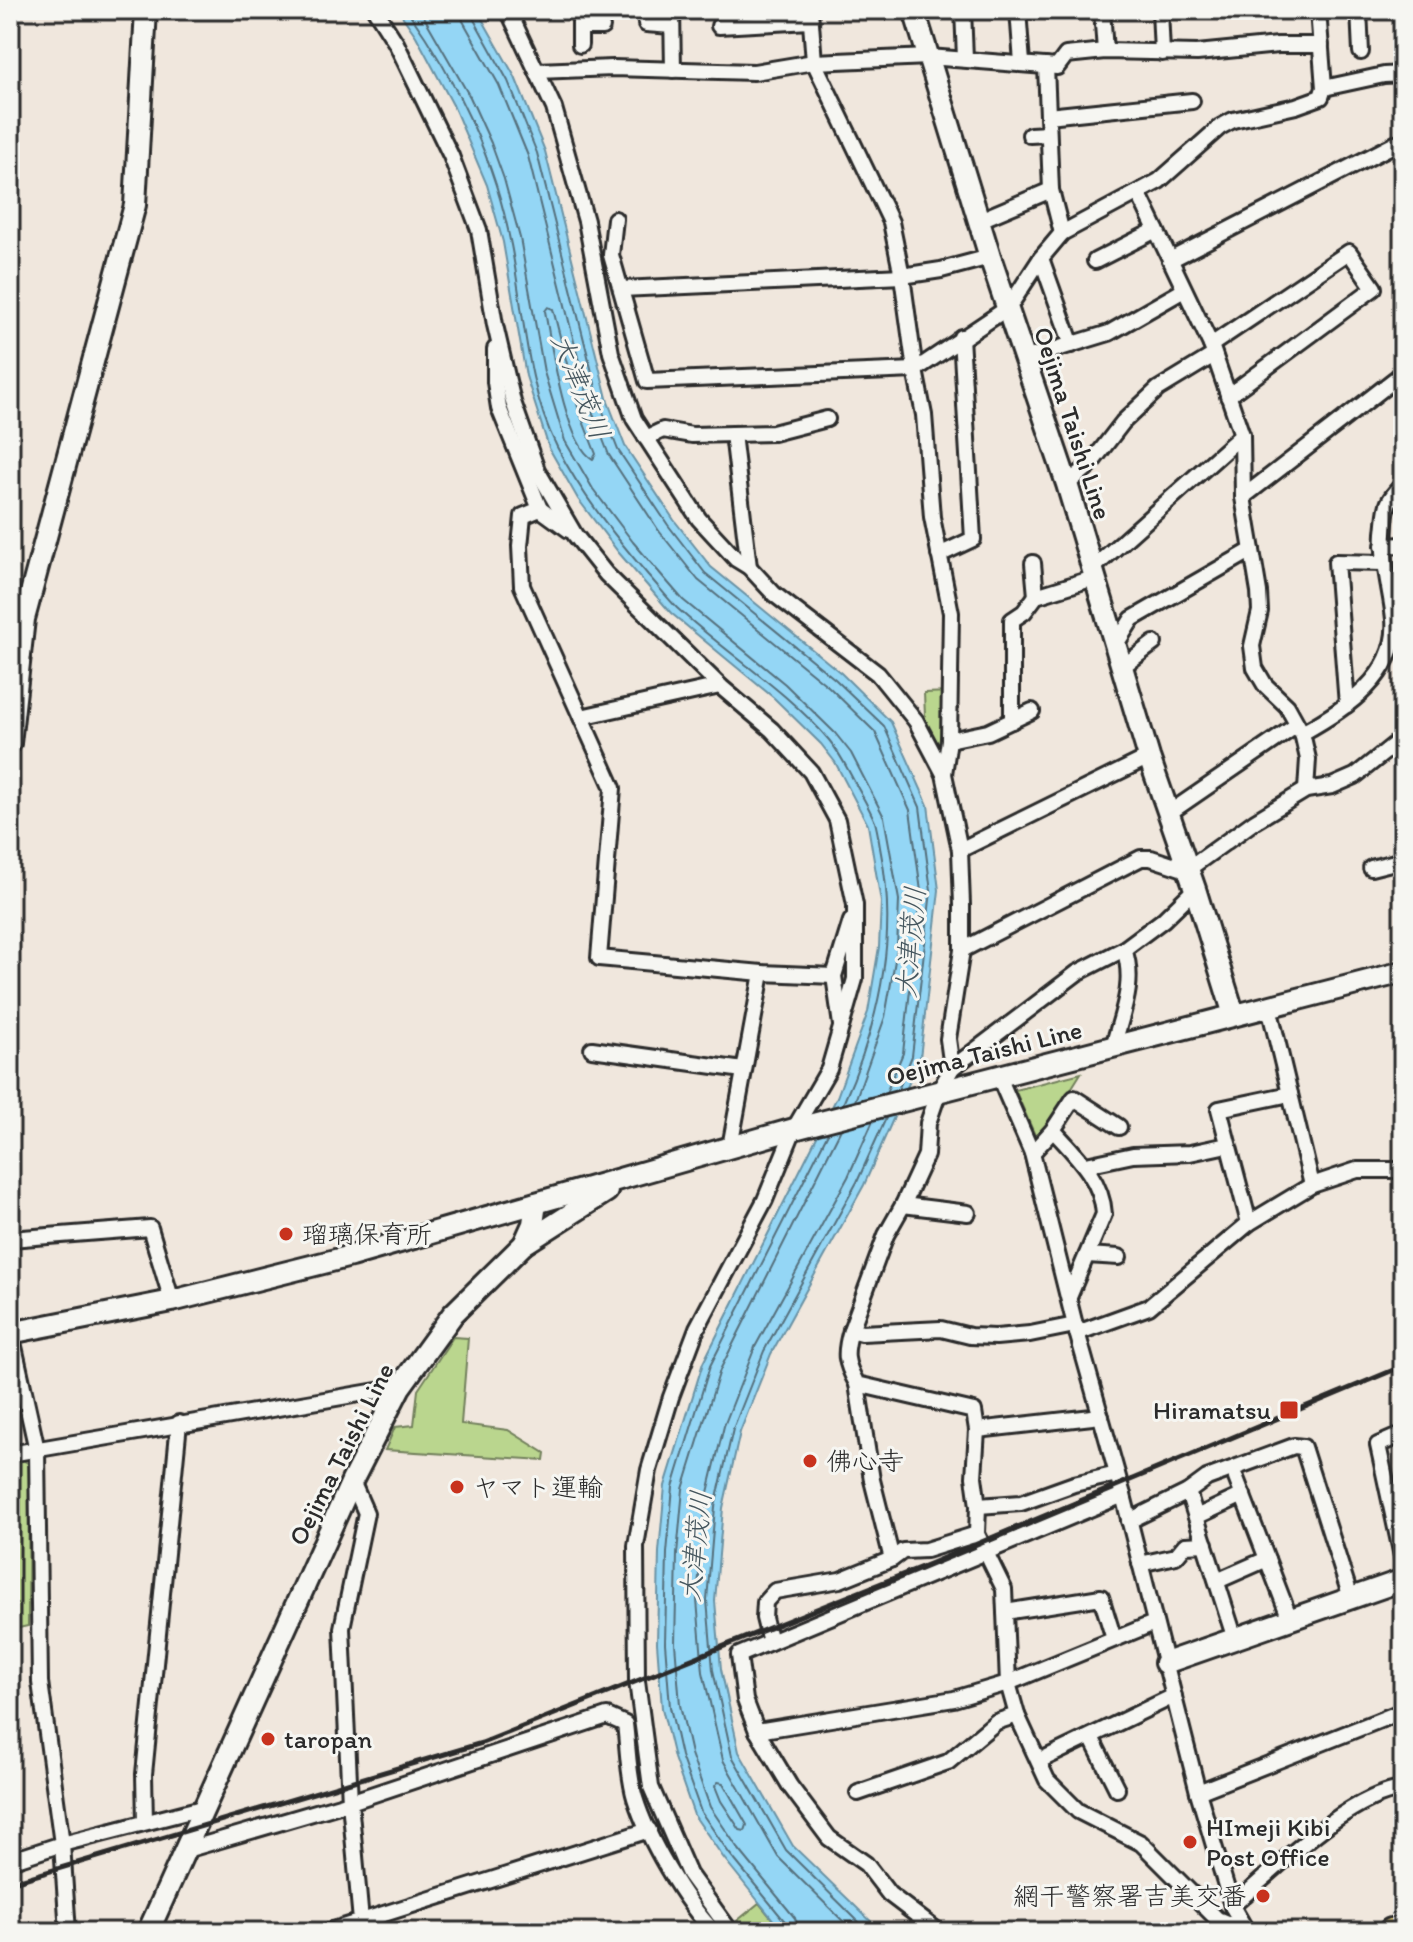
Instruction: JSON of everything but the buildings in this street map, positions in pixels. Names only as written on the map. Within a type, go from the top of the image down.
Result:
[{"type":"highway","points":[[1392,1932],[1403,1929]]},
{"type":"main road","points":[[10,743],[24,619],[135,205],[146,10]]},
{"type":"main road","name":"Oejima Taishi Line","points":[[148,1932],[352,1481],[400,1387],[453,1314],[524,1244],[533,1224],[536,1203],[800,1127],[1234,1015],[1149,757],[1067,484],[990,257],[914,10]]},
{"type":"main road","points":[[1234,1015],[1403,972]]},
{"type":"main road","points":[[524,1244],[597,1196],[643,1173]]},
{"type":"main road","points":[[10,1330],[172,1301],[351,1256],[536,1203]]},
{"type":"main road","points":[[1165,1663],[1403,1580]]},
{"type":"street","points":[[375,10],[396,43],[457,171],[479,230],[495,325],[513,402],[537,470],[575,535],[606,574],[720,686],[772,730],[811,772],[837,820],[855,905],[855,979],[842,1031],[829,1069],[765,1200],[697,1328],[671,1397],[649,1470],[636,1546],[637,1681],[651,1787],[689,1874],[731,1932]]},
{"type":"street","points":[[508,10],[554,108],[586,221],[611,353],[634,419],[699,519],[774,594],[878,674],[916,721],[944,774],[960,850],[962,950],[948,1039],[952,1068]]},
{"type":"street","points":[[580,10],[580,45]]},
{"type":"street","points":[[672,10],[673,70]]},
{"type":"street","points":[[963,10],[965,58]]},
{"type":"street","points":[[1018,10],[1022,63]]},
{"type":"street","points":[[1102,10],[1105,51]]},
{"type":"street","points":[[1160,10],[1162,53]]},
{"type":"street","points":[[615,219],[611,255],[647,381],[915,370],[1009,307],[1041,258],[1062,233],[1159,181],[1220,127],[1233,120],[1321,97],[1324,88],[1318,10]]},
{"type":"street","points":[[1359,10],[1361,52]]},
{"type":"street","points":[[719,26],[810,16],[814,62],[891,222],[924,415],[932,517],[951,613],[949,740],[944,774]]},
{"type":"street","points":[[646,24],[672,26]]},
{"type":"street","points":[[580,27],[602,27]]},
{"type":"street","points":[[537,71],[613,68],[754,72],[814,62],[929,57],[1057,67],[1066,55],[1105,51],[1162,53],[1321,45]]},
{"type":"street","points":[[1046,66],[1051,190],[1062,233]]},
{"type":"street","points":[[1324,88],[1403,74]]},
{"type":"street","points":[[1048,116],[1192,101]]},
{"type":"street","points":[[1030,135],[1048,134]]},
{"type":"street","points":[[1170,260],[1403,140]]},
{"type":"street","points":[[980,220],[1051,190]]},
{"type":"street","points":[[1139,194],[1213,350],[1242,435],[1243,497],[1259,592],[1260,611],[1252,646],[1255,668],[1265,685],[1287,706],[1300,729],[1308,759],[1306,790]]},
{"type":"street","points":[[1095,261],[1156,230]]},
{"type":"street","points":[[1067,484],[1089,466],[1123,422],[1158,389],[1349,252],[1374,288],[1228,396]]},
{"type":"street","points":[[621,289],[902,276],[990,257]]},
{"type":"street","points":[[1041,258],[1072,345]]},
{"type":"street","points":[[1024,359],[1109,333],[1184,290]]},
{"type":"street","points":[[495,325],[495,382],[499,408],[540,509],[575,535]]},
{"type":"street","points":[[939,555],[973,539],[961,337]]},
{"type":"street","points":[[1243,497],[1403,373]]},
{"type":"street","points":[[646,438],[663,430],[692,435],[773,433],[827,419]]},
{"type":"street","points":[[733,434],[749,567]]},
{"type":"street","points":[[1012,721],[1012,620],[1024,612],[1036,596],[1093,573],[1242,435]]},
{"type":"street","points":[[1169,813],[1300,729],[1347,705],[1370,684],[1387,658],[1394,638],[1383,546],[1387,500],[1401,488]]},
{"type":"street","points":[[540,509],[523,516],[520,546],[522,586],[613,788],[599,958],[762,973],[834,976]]},
{"type":"street","points":[[1383,546],[1403,545]]},
{"type":"street","points":[[1115,646],[1132,619],[1252,550]]},
{"type":"street","points":[[1347,705],[1336,562],[1384,563]]},
{"type":"street","points":[[1033,563],[1036,596]]},
{"type":"street","points":[[1122,667],[1154,643]]},
{"type":"street","points":[[1387,658],[1403,655]]},
{"type":"street","points":[[581,717],[720,686]]},
{"type":"street","points":[[949,740],[988,732],[1032,711]]},
{"type":"street","points":[[962,950],[1141,858],[1151,858],[1187,870],[1255,821],[1306,790],[1332,786],[1355,776],[1403,741]]},
{"type":"street","points":[[960,850],[1149,757]]},
{"type":"street","points":[[1371,868],[1403,860]]},
{"type":"street","points":[[892,1559],[872,1480],[857,1384],[846,1364],[846,1345],[886,1235],[926,1155],[934,1092],[952,1068],[1077,973],[1124,949],[1163,920],[1195,889]]},
{"type":"street","points":[[842,1031],[834,976],[855,905]]},
{"type":"street","points":[[1113,1047],[1131,984],[1124,949]]},
{"type":"street","points":[[730,1147],[762,973]]},
{"type":"street","points":[[1269,1007],[1312,1185]]},
{"type":"street","points":[[592,1049],[743,1070]]},
{"type":"street","points":[[999,1077],[1032,1153],[1198,1792],[1232,1906],[1247,1932]]},
{"type":"street","points":[[1249,1223],[1219,1109],[1290,1094]]},
{"type":"street","points":[[1032,1153],[1053,1130],[1074,1098],[1119,1127]]},
{"type":"street","points":[[1053,1130],[1086,1165],[1104,1203],[1104,1214],[1069,1297]]},
{"type":"street","points":[[1086,1165],[1133,1155],[1190,1153],[1227,1145]]},
{"type":"street","points":[[851,1330],[862,1333],[941,1329],[970,1336],[996,1337],[1076,1329],[1149,1307],[1249,1223],[1312,1185],[1357,1170],[1403,1170]]},
{"type":"street","points":[[903,1205],[968,1213]]},
{"type":"street","points":[[10,1239],[150,1228],[172,1301]]},
{"type":"street","points":[[1087,1255],[1119,1257]]},
{"type":"street","points":[[10,1330],[37,1450],[40,1682],[62,1844],[68,1932]]},
{"type":"street","points":[[857,1384],[974,1411],[977,1430],[974,1477],[978,1506],[977,1534],[1004,1589],[1008,1683],[1017,1715],[1047,1780],[1078,1811],[1141,1843],[1217,1919],[1247,1932]]},
{"type":"street","points":[[10,1454],[400,1387]]},
{"type":"street","points":[[977,1430],[1101,1416]]},
{"type":"street","points":[[145,1822],[144,1774],[179,1423]]},
{"type":"street","points":[[1403,1434],[1378,1445],[1403,1561]]},
{"type":"street","points":[[1129,1521],[1188,1492],[1207,1478],[1294,1446],[1303,1447],[1351,1598]]},
{"type":"street","points":[[978,1506],[1021,1503],[1074,1484],[1117,1474]]},
{"type":"street","points":[[1236,1478],[1290,1619]]},
{"type":"street","points":[[352,1481],[366,1513],[342,1628],[350,1802],[362,1926]]},
{"type":"street","points":[[1188,1492],[1235,1639]]},
{"type":"street","points":[[939,1932],[889,1894],[866,1864],[829,1838],[790,1786],[757,1731],[745,1700],[739,1655],[1123,1495]]},
{"type":"street","points":[[1196,1517],[1243,1495]]},
{"type":"street","points":[[770,1642],[764,1618],[765,1602],[775,1591],[840,1580],[892,1559],[903,1551],[926,1550],[977,1534]]},
{"type":"street","points":[[1140,1564],[1176,1556],[1185,1545],[1205,1544]]},
{"type":"street","points":[[1217,1581],[1267,1559]]},
{"type":"street","points":[[1005,1612],[1101,1597],[1114,1639]]},
{"type":"street","points":[[757,1731],[954,1699],[1008,1683],[1154,1623]]},
{"type":"street","points":[[1039,1761],[1174,1696]]},
{"type":"street","points":[[1198,1792],[1403,1711]]},
{"type":"street","points":[[858,1793],[948,1762],[996,1722],[1017,1715]]},
{"type":"street","points":[[186,1850],[350,1802],[607,1716],[625,1724],[634,1796],[649,1830],[678,1884],[714,1932]]},
{"type":"street","points":[[1091,1737],[1117,1789]]},
{"type":"street","points":[[1232,1906],[1335,1819],[1389,1791],[1403,1789]]},
{"type":"street","points":[[10,1861],[62,1844],[206,1807]]},
{"type":"street","points":[[327,1932],[362,1926],[649,1830]]},
{"type":"green space","points":[[950,692],[944,774],[926,739],[924,693]]},
{"type":"green space","points":[[1081,1073],[1071,1089],[1073,1094],[1037,1140],[1015,1090]]},
{"type":"green space","points":[[453,1337],[468,1338],[461,1424],[508,1430],[545,1453],[544,1460],[385,1450],[395,1427],[414,1425],[418,1390]]},
{"type":"green space","points":[[20,1458],[29,1464],[28,1626],[10,1630],[10,1460]]},
{"type":"green space","points":[[759,1903],[783,1932],[745,1932],[737,1921]]},
{"type":"water","name":"大津茂川","points":[[398,10],[477,10],[515,77],[545,151],[608,402],[625,446],[674,520],[711,567],[841,673],[891,722],[928,805],[939,890],[920,1058],[864,1185],[771,1354],[740,1432],[723,1508],[715,1601],[721,1669],[739,1752],[793,1846],[882,1932],[783,1932],[723,1857],[694,1815],[674,1758],[662,1708],[657,1643],[659,1552],[665,1486],[703,1363],[837,1097],[868,1012],[879,947],[881,902],[868,825],[835,762],[821,744],[774,698],[671,613],[578,499],[549,448],[526,376],[503,242],[487,185],[453,105],[416,36]]},
{"type":"railway","points":[[10,1883],[482,1743],[929,1564],[1403,1366]]},
{"type":"place","name":"瑠璃保育所","points":[[286,1234]]},
{"type":"place","name":"Hiramatsu","points":[[1289,1410]]},
{"type":"place","name":"佛心寺","points":[[810,1461]]},
{"type":"place","name":"ヤマト運輸","points":[[457,1487]]},
{"type":"place","name":"taropan","points":[[268,1739]]},
{"type":"place","name":"HImeji Kibi Post Office","points":[[1190,1842]]},
{"type":"place","name":"網干警察署吉美交番","points":[[1263,1896]]}]
